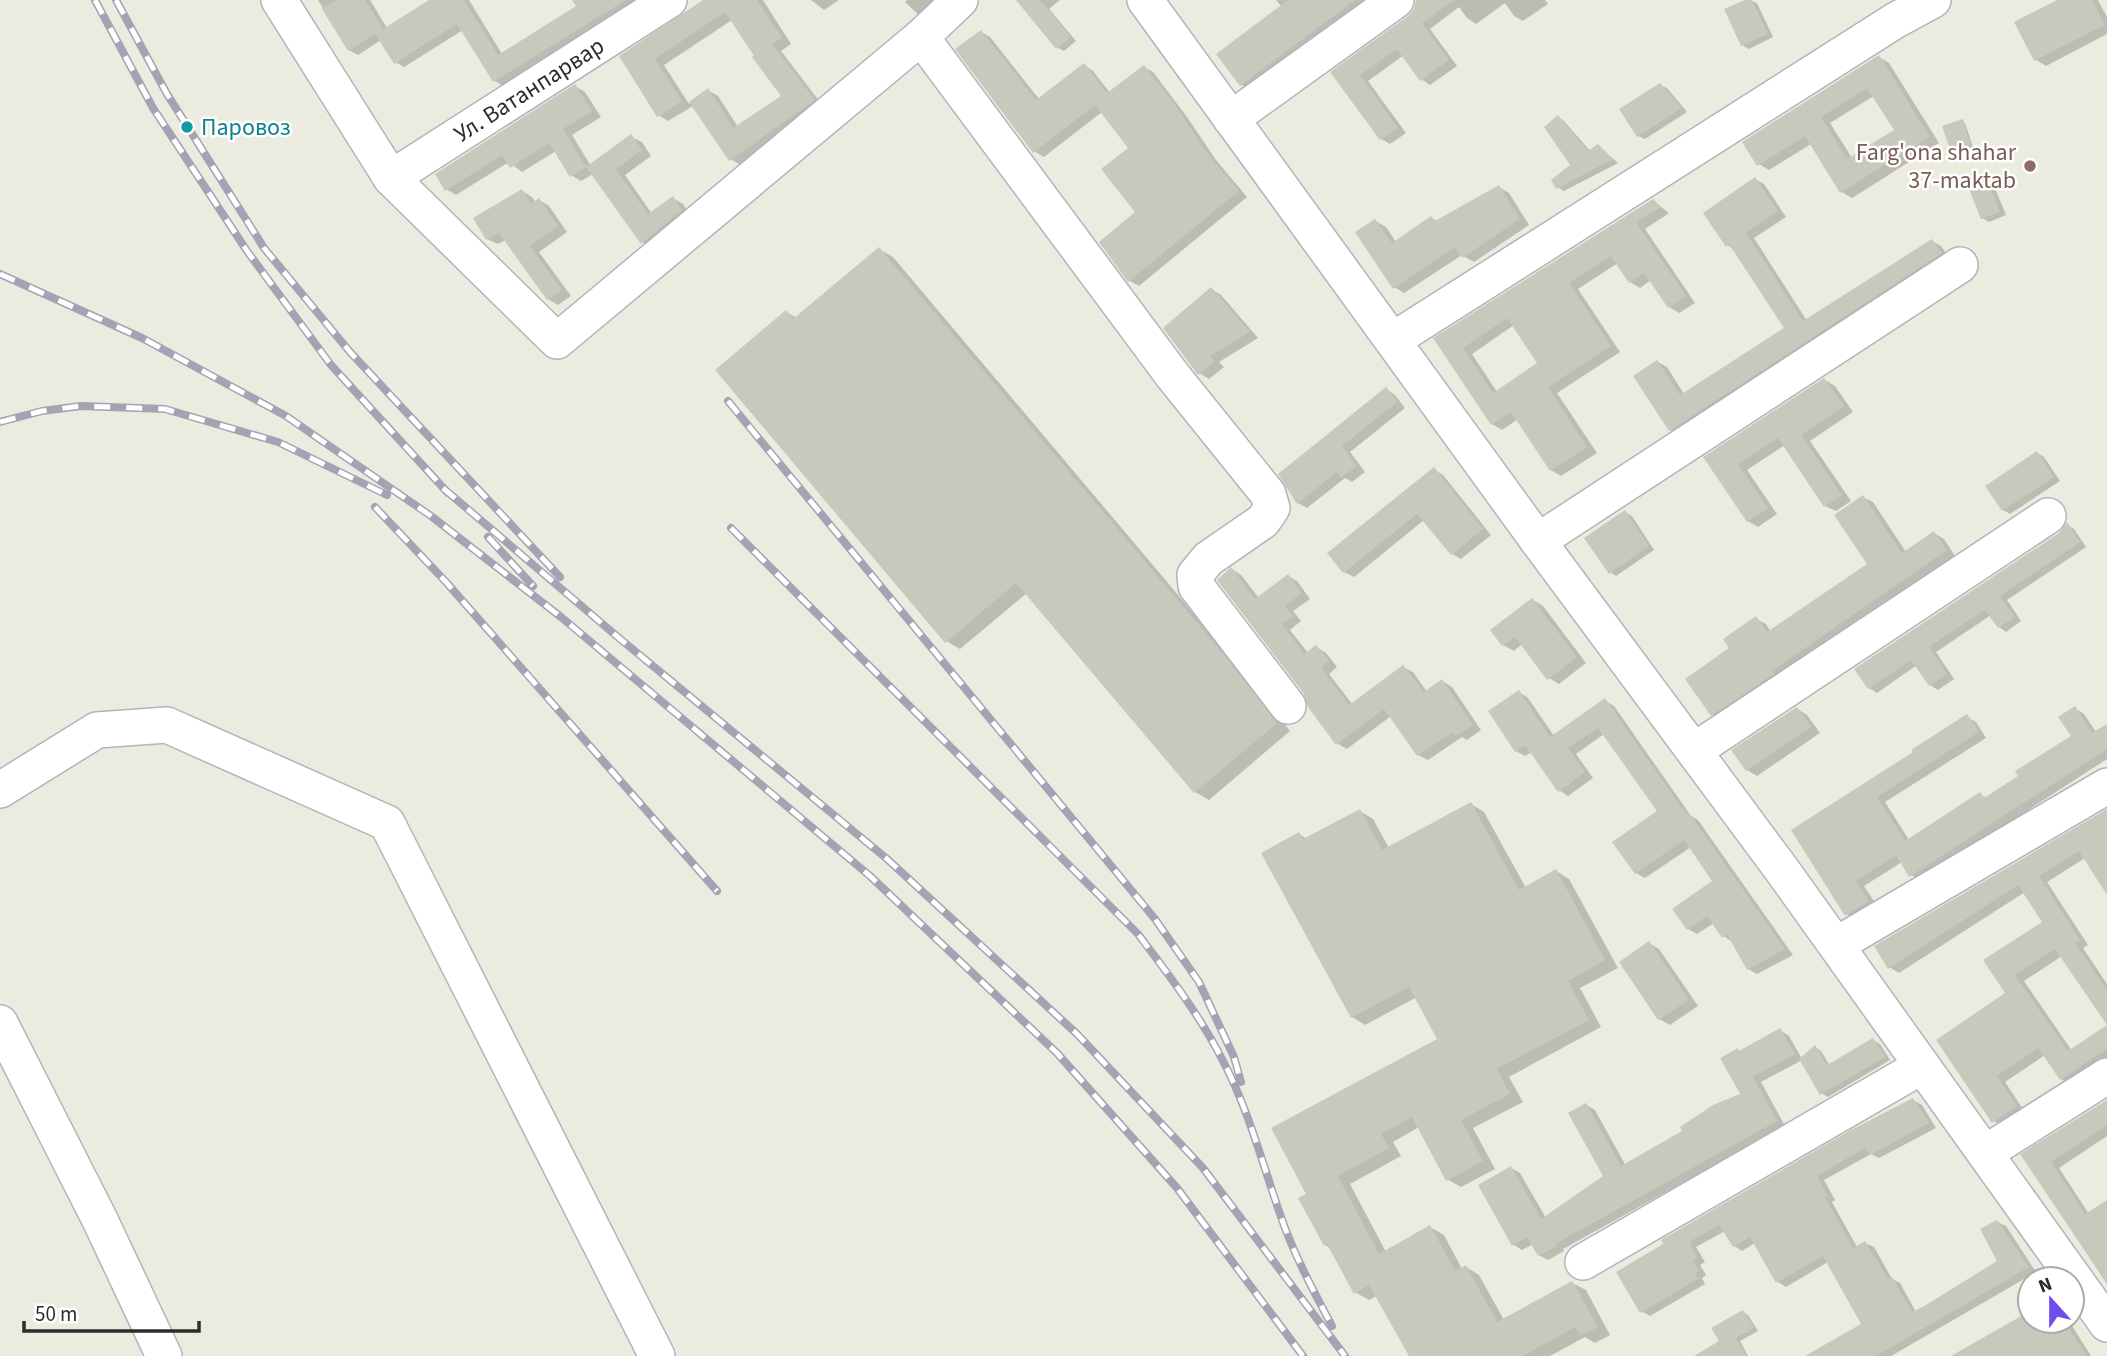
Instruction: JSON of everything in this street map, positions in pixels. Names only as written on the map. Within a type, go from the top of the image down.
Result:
[{"type":"street","points":[[279,0],[391,178],[557,341],[921,37],[960,0]]},
{"type":"street","name":"Ул. Ватанпарвар","points":[[391,178],[669,0]]},
{"type":"street","points":[[1145,0],[1538,541],[1695,750],[2107,1324]]},
{"type":"street","points":[[1231,119],[1396,0]]},
{"type":"street","points":[[1393,340],[1893,10],[1933,0]]},
{"type":"street","points":[[921,37],[1173,376],[1268,494],[1272,508],[1263,521],[1208,559],[1195,575],[1196,586],[1288,706]]},
{"type":"street","points":[[1538,541],[1960,265]]},
{"type":"street","points":[[1695,750],[2048,516]]},
{"type":"street","points":[[0,790],[97,730],[166,725],[387,823],[657,1356]]},
{"type":"street","points":[[1836,945],[2107,786]]},
{"type":"street","points":[[0,1023],[100,1220],[164,1356]]},
{"type":"street","points":[[1583,1262],[1922,1066]]},
{"type":"street","points":[[1985,1153],[2107,1076]]},
{"type":"building","points":[[336,0],[365,0],[383,29],[429,0],[464,0],[498,55],[576,6],[572,0],[626,0],[493,82],[457,24],[394,64],[375,34],[348,51],[322,9]]},
{"type":"building","points":[[703,0],[757,0],[782,38],[772,44],[815,100],[729,161],[689,102],[708,88],[733,128],[781,96],[752,57],[754,56],[725,12],[655,59],[682,101],[657,117],[619,56]]},
{"type":"building","points":[[1016,0],[1040,0],[1071,37],[1056,49]]},
{"type":"building","points":[[1288,0],[1355,0],[1240,86],[1216,54]]},
{"type":"building","points":[[1416,0],[1454,0],[1422,23],[1449,60],[1420,81],[1397,49],[1360,75],[1398,128],[1380,140],[1330,72],[1408,16],[1414,9]]},
{"type":"building","points":[[1745,0],[1752,0],[1768,34],[1741,46],[1724,9]]},
{"type":"building","points":[[2057,0],[2092,0],[2105,25],[2034,61],[2014,22]]},
{"type":"building","points":[[981,30],[1036,100],[1084,63],[1107,93],[1144,65],[1207,153],[1239,191],[1128,282],[1099,242],[1135,212],[1101,169],[1128,148],[1095,105],[1033,153],[955,49]]},
{"type":"building","points":[[1879,55],[1930,137],[1840,193],[1805,136],[1757,166],[1742,142]],"holes":[[[1867,88],[1894,130],[1847,159],[1821,117]]]},
{"type":"building","points":[[1660,83],[1682,108],[1637,137],[1619,109]]},
{"type":"building","points":[[575,84],[592,111],[563,129],[586,167],[570,177],[549,143],[510,168],[502,155],[445,191],[435,174]]},
{"type":"building","points":[[1558,115],[1588,151],[1598,144],[1613,159],[1556,189],[1551,180],[1570,165],[1544,127]]},
{"type":"building","points":[[1963,119],[1971,146],[1951,152],[1942,126]]},
{"type":"building","points":[[631,134],[642,150],[616,169],[648,214],[673,196],[682,210],[641,244],[586,167]]},
{"type":"building","points":[[1755,177],[1778,211],[1746,233],[1803,321],[1932,239],[1942,253],[1669,431],[1633,376],[1657,360],[1680,395],[1784,328],[1729,244],[1726,247],[1703,213]]},
{"type":"building","points":[[1988,181],[2000,212],[1981,219],[1969,189]]},
{"type":"building","points":[[1499,185],[1520,219],[1462,258],[1455,247],[1393,289],[1355,232],[1375,219],[1392,243],[1431,216],[1435,221]]},
{"type":"building","points":[[522,189],[531,204],[539,198],[558,226],[530,246],[562,290],[547,300],[499,233],[486,240],[473,218]]},
{"type":"building","points":[[1653,199],[1661,207],[1636,222],[1686,296],[1668,308],[1644,273],[1629,283],[1611,256],[1569,283],[1611,346],[1548,387],[1587,447],[1550,471],[1511,412],[1491,425],[1433,338]],"holes":[[[1507,318],[1537,363],[1493,393],[1463,348]]]},
{"type":"building","points":[[879,247],[1225,656],[1277,723],[1194,793],[1016,583],[945,643],[715,370],[786,310],[793,319]]},
{"type":"building","points":[[1211,287],[1250,332],[1210,356],[1215,361],[1198,375],[1163,328]]},
{"type":"building","points":[[1824,378],[1844,406],[1801,435],[1842,495],[1824,507],[1778,438],[1738,464],[1768,508],[1747,522],[1703,457]]},
{"type":"building","points":[[1386,387],[1397,402],[1342,446],[1357,466],[1341,478],[1337,472],[1297,504],[1278,474]]},
{"type":"building","points":[[2037,451],[2054,477],[2002,511],[1985,486]]},
{"type":"building","points":[[1434,467],[1483,529],[1451,555],[1417,514],[1343,573],[1327,553]]},
{"type":"building","points":[[1863,495],[1902,553],[1934,531],[1947,550],[1711,716],[1685,679],[1729,648],[1723,639],[1756,616],[1767,632],[1867,564],[1834,515]]},
{"type":"building","points":[[1625,510],[1649,546],[1609,574],[1584,538]]},
{"type":"building","points":[[2067,522],[2080,542],[2000,596],[2015,617],[1998,628],[1985,610],[1929,647],[1947,674],[1929,686],[1911,660],[1868,689],[1854,669],[2059,533]]},
{"type":"building","points":[[1231,567],[1255,599],[1288,574],[1302,593],[1285,606],[1293,616],[1282,624],[1304,654],[1316,645],[1329,661],[1321,668],[1349,705],[1403,665],[1424,692],[1442,679],[1473,725],[1456,736],[1453,732],[1417,756],[1384,709],[1336,745],[1308,707],[1304,694],[1217,580]]},
{"type":"building","points":[[1532,598],[1577,657],[1547,680],[1515,637],[1502,646],[1490,630]]},
{"type":"building","points":[[1519,690],[1550,737],[1605,698],[1785,949],[1747,970],[1727,934],[1722,938],[1707,916],[1687,930],[1672,909],[1712,881],[1684,840],[1635,874],[1612,842],[1657,811],[1598,728],[1568,748],[1585,772],[1558,792],[1525,745],[1515,752],[1488,711]]},
{"type":"building","points":[[2075,706],[2092,733],[2107,724],[2107,749],[1909,877],[1896,855],[1856,881],[1869,901],[1845,916],[1791,830],[1967,714],[1979,732],[1877,797],[1905,841],[1980,792],[1984,798],[2018,776],[2015,771],[2071,736],[2058,717]]},
{"type":"building","points":[[1797,707],[1811,727],[1746,771],[1731,750]]},
{"type":"building","points":[[1471,802],[1519,890],[1556,869],[1605,960],[1568,981],[1589,1020],[1497,1069],[1510,1094],[1461,1120],[1483,1161],[1446,1181],[1412,1117],[1381,1134],[1389,1148],[1338,1176],[1379,1254],[1430,1225],[1455,1271],[1466,1265],[1497,1322],[1572,1281],[1598,1327],[1580,1336],[1575,1327],[1523,1356],[1409,1356],[1369,1285],[1354,1294],[1327,1244],[1324,1246],[1298,1198],[1306,1194],[1271,1128],[1437,1039],[1409,987],[1351,1018],[1261,853],[1299,832],[1303,839],[1360,809],[1382,850]]},
{"type":"building","points":[[2107,809],[2107,895],[2079,851],[2039,876],[2080,940],[2075,943],[2107,990],[2107,1025],[2107,1049],[2060,1080],[2038,1048],[1997,1076],[2017,1106],[1992,1123],[1936,1040],[2005,993],[1983,960],[2042,922],[2018,885],[1888,969],[1874,946]],"holes":[[[2055,949],[2107,1025],[2068,1051],[2015,975]]]},
{"type":"building","points":[[1649,941],[1689,1000],[1658,1020],[1619,962]]},
{"type":"building","points":[[1780,1028],[1795,1054],[1753,1077],[1777,1121],[1538,1256],[1527,1237],[1512,1246],[1478,1185],[1511,1166],[1541,1219],[1603,1176],[1568,1113],[1586,1103],[1621,1166],[1682,1131],[1680,1127],[1713,1105],[1740,1094],[1720,1058],[1738,1048],[1739,1051]]},
{"type":"building","points":[[1873,1038],[1885,1057],[1820,1095],[1799,1059],[1815,1045],[1827,1065]]},
{"type":"building","points":[[1913,1098],[1929,1123],[1870,1155],[1865,1148],[1817,1176],[1828,1196],[1825,1197],[1853,1248],[1865,1241],[1888,1279],[1892,1277],[1912,1312],[1997,1261],[1980,1229],[1997,1220],[2028,1265],[2016,1265],[2016,1275],[1876,1356],[1805,1356],[1861,1324],[1823,1256],[1776,1283],[1750,1237],[1733,1247],[1719,1225],[1689,1242],[1697,1258],[1693,1260],[1699,1271],[1695,1273],[1698,1279],[1640,1313],[1616,1272],[1663,1244],[1661,1240],[1849,1131]]},
{"type":"building","points":[[2107,1100],[2107,1125],[2051,1162],[2085,1214],[2107,1200],[2107,1284],[2020,1154]]},
{"type":"building","points":[[1743,1310],[1754,1328],[1736,1338],[1746,1356],[1694,1356],[1719,1341],[1711,1328]]},
{"type":"building","points":[[2016,1319],[2016,1335],[2073,1335],[2087,1356],[1951,1356]]},
{"type":"railway","points":[[95,0],[153,108],[247,251],[331,365],[448,493]]},
{"type":"railway","points":[[116,0],[167,94],[264,248],[350,352],[560,577]]},
{"type":"railway","points":[[0,274],[142,338],[286,416],[431,516],[561,617],[870,876],[1057,1053],[1177,1188],[1303,1356]]},
{"type":"railway","points":[[728,401],[1155,919],[1199,982],[1234,1057],[1241,1082]]},
{"type":"railway","points":[[0,422],[42,411],[81,406],[165,409],[278,442],[387,495]]},
{"type":"railway","points":[[443,488],[619,638],[886,858],[1077,1034],[1203,1168],[1345,1356]]},
{"type":"railway","points":[[375,507],[446,582],[717,891]]},
{"type":"railway","points":[[731,528],[1138,934],[1172,979],[1213,1042],[1231,1078],[1291,1243],[1332,1326]]},
{"type":"railway","points":[[488,537],[533,586]]},
{"type":"place","name":"Паровоз","points":[[187,127]]},
{"type":"place","name":"Farg'ona shahar 37-maktab","points":[[2030,166]]}]
